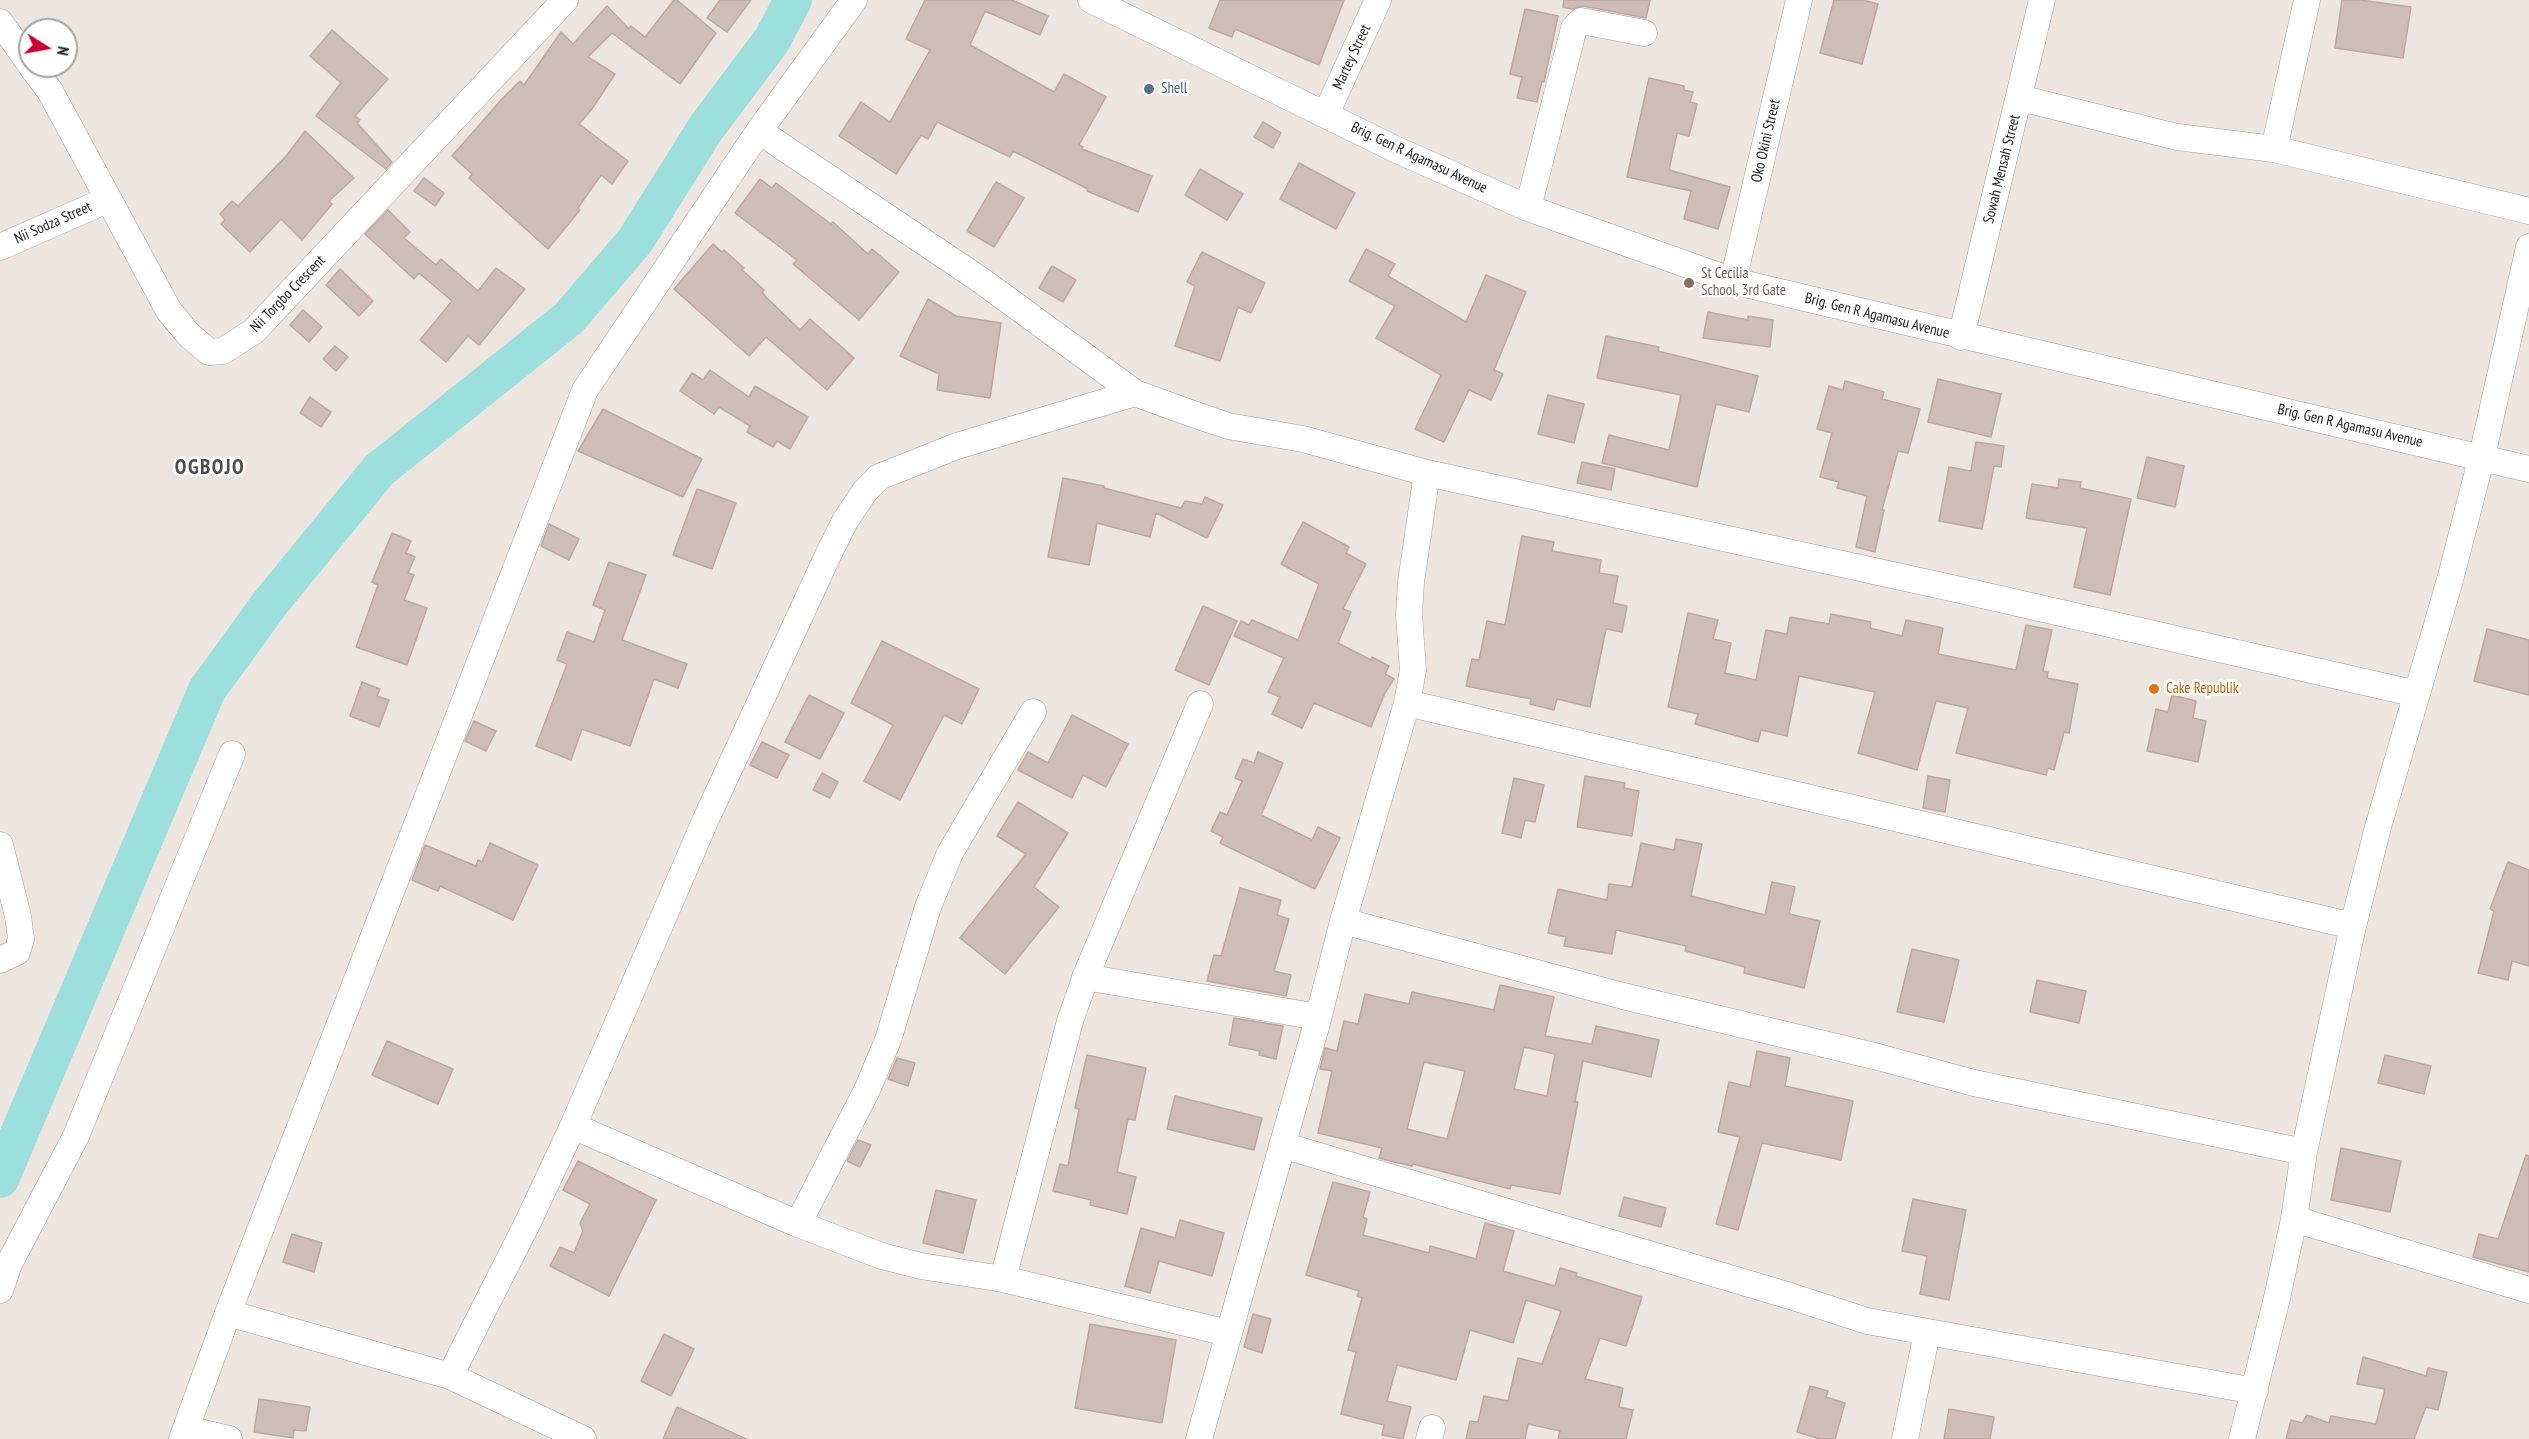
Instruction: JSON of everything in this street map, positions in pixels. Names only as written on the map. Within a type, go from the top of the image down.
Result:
[{"type":"street","points":[[0,5],[4,0]]},
{"type":"street","name":"Nii Torgbo Crescent","points":[[40,78],[50,92],[106,200],[169,311],[189,335],[209,352],[223,351],[254,331],[565,0]]},
{"type":"street","points":[[229,1439],[184,1434],[228,1313],[585,390],[759,131],[854,0]]},
{"type":"street","name":"Brig. Gen R Agamasu Avenue","points":[[1091,0],[1126,8],[1397,150],[1528,208],[1733,281],[1960,337],[2482,456],[2529,469]]},
{"type":"street","name":"Martey Street","points":[[1326,114],[1378,0]]},
{"type":"street","name":"Oko Okini Street","points":[[1733,281],[1799,0]]},
{"type":"street","name":"Sowah Mensah Street","points":[[1960,337],[2042,0]]},
{"type":"street","points":[[2274,149],[2307,0]]},
{"type":"street","points":[[1528,208],[1574,28],[1581,21],[1587,21],[1644,33]]},
{"type":"street","name":"Nii Torgbo Crescent","points":[[0,22],[18,47]]},
{"type":"street","points":[[2020,98],[2177,137],[2274,149],[2529,211]]},
{"type":"street","points":[[759,131],[982,281],[1135,393],[1228,426],[1303,440],[1427,473],[1944,586],[2417,694]]},
{"type":"street","name":"Nii Sodza Street","points":[[0,247],[106,200]]},
{"type":"street","points":[[2242,1439],[2295,1219],[2304,1152],[2353,926],[2378,828],[2482,456],[2529,247]]},
{"type":"street","points":[[450,1376],[528,1222],[573,1126],[706,819],[839,532],[865,491],[879,477],[957,446],[1135,393]]},
{"type":"street","points":[[1199,1439],[1343,921],[1407,703],[1413,670],[1411,582],[1427,473]]},
{"type":"street","points":[[1407,703],[2353,926]]},
{"type":"street","points":[[1003,1279],[1070,1021],[1085,977],[1200,704]]},
{"type":"street","points":[[798,1224],[867,1090],[888,1040],[928,907],[950,853],[1033,712]]},
{"type":"street","points":[[0,1290],[9,1264],[76,1136],[231,754]]},
{"type":"street","points":[[0,845],[18,916],[21,939],[17,952],[0,960]]},
{"type":"street","points":[[1343,921],[1623,996],[1878,1057],[1974,1083],[2304,1152]]},
{"type":"street","points":[[1085,977],[1318,1017]]},
{"type":"street","points":[[573,1126],[798,1224],[882,1256],[921,1266],[1003,1279],[1228,1333]]},
{"type":"street","points":[[1282,1146],[1867,1321],[2255,1391]]},
{"type":"street","points":[[2295,1219],[2529,1290]]},
{"type":"street","points":[[228,1313],[450,1376],[583,1439]]},
{"type":"street","points":[[1905,1439],[1927,1333]]},
{"type":"building","points":[[674,0],[677,0],[716,33],[680,84],[612,33],[588,57],[615,74],[579,124],[628,161],[612,184],[601,175],[578,208],[580,210],[548,249],[469,178],[472,174],[452,156],[520,81],[524,85],[561,32],[573,44],[607,6],[629,29],[631,26],[645,37]]},
{"type":"building","points":[[720,0],[751,0],[727,32],[707,18]]},
{"type":"building","points":[[925,0],[1012,0],[1048,16],[1040,35],[985,11],[970,45],[1054,92],[1064,74],[1106,97],[1079,145],[1083,147],[1082,149],[1152,176],[1138,212],[1087,191],[1088,189],[1013,151],[1010,157],[937,122],[928,139],[921,135],[896,174],[839,136],[861,102],[890,122],[930,50],[906,39]]},
{"type":"building","points":[[1220,0],[1344,0],[1319,65],[1235,29],[1232,37],[1209,28]]},
{"type":"building","points":[[1564,0],[1650,0],[1646,18],[1583,6],[1572,9],[1563,7]]},
{"type":"building","points":[[1834,0],[1863,0],[1878,4],[1862,64],[1820,53]]},
{"type":"building","points":[[2342,0],[2360,0],[2411,7],[2403,58],[2335,48]]},
{"type":"building","points":[[1525,9],[1558,16],[1544,82],[1542,81],[1537,102],[1517,98],[1522,77],[1510,74]]},
{"type":"building","points":[[332,30],[388,79],[355,116],[360,120],[357,123],[392,162],[386,169],[316,116],[341,83],[310,56]]},
{"type":"building","points":[[1649,78],[1684,86],[1684,90],[1693,92],[1690,102],[1697,104],[1689,136],[1677,133],[1669,170],[1730,187],[1718,229],[1684,219],[1691,191],[1627,177]]},
{"type":"building","points":[[1263,122],[1281,133],[1273,148],[1254,137]]},
{"type":"building","points":[[305,131],[354,178],[329,201],[332,204],[302,240],[281,219],[250,252],[221,224],[225,220],[220,214],[232,201],[238,206],[287,155]]},
{"type":"building","points":[[1299,163],[1355,193],[1336,229],[1280,199]]},
{"type":"building","points":[[1200,169],[1243,194],[1227,220],[1185,195]]},
{"type":"building","points":[[424,178],[444,193],[435,206],[414,191]]},
{"type":"building","points":[[760,179],[772,188],[776,183],[831,224],[833,222],[868,254],[872,249],[899,272],[859,320],[793,264],[797,260],[735,213]]},
{"type":"building","points":[[996,182],[1024,198],[994,247],[967,231]]},
{"type":"building","points":[[388,210],[410,232],[404,238],[436,265],[441,259],[478,291],[496,268],[525,289],[479,345],[468,336],[446,362],[420,340],[452,301],[419,273],[414,279],[365,234]]},
{"type":"building","points":[[713,244],[722,252],[724,250],[744,268],[742,270],[764,290],[762,293],[800,330],[810,319],[854,358],[827,390],[766,337],[749,356],[674,289]]},
{"type":"building","points":[[1366,249],[1395,264],[1388,276],[1466,322],[1486,275],[1526,292],[1494,370],[1503,374],[1491,400],[1469,390],[1444,442],[1415,429],[1441,375],[1376,338],[1395,306],[1349,281]]},
{"type":"building","points":[[1202,252],[1265,283],[1251,313],[1238,307],[1220,361],[1175,346],[1195,286],[1187,282]]},
{"type":"building","points":[[1052,266],[1076,280],[1063,302],[1039,288]]},
{"type":"building","points":[[340,269],[373,301],[359,316],[326,285]]},
{"type":"building","points":[[928,299],[956,316],[1001,323],[990,398],[937,390],[939,374],[900,356]]},
{"type":"building","points":[[303,310],[322,327],[309,342],[290,325]]},
{"type":"building","points":[[1708,312],[1748,320],[1748,316],[1773,320],[1770,347],[1703,338]]},
{"type":"building","points":[[1606,336],[1659,347],[1658,351],[1758,376],[1749,412],[1716,404],[1697,487],[1602,463],[1609,435],[1669,450],[1681,395],[1597,378]]},
{"type":"building","points":[[335,346],[348,357],[336,371],[323,359]]},
{"type":"building","points":[[710,370],[749,397],[755,386],[808,417],[790,449],[777,441],[773,447],[747,432],[750,426],[719,407],[714,414],[680,391],[692,373],[703,380]]},
{"type":"building","points":[[1938,379],[2001,394],[1991,437],[1928,422]]},
{"type":"building","points":[[1845,381],[1884,392],[1882,399],[1920,409],[1908,453],[1898,451],[1882,510],[1884,510],[1875,552],[1856,547],[1867,496],[1837,488],[1839,482],[1820,477],[1832,433],[1817,429],[1829,386],[1843,390]]},
{"type":"building","points":[[1548,395],[1584,404],[1574,443],[1538,434]]},
{"type":"building","points":[[310,397],[331,412],[321,427],[300,413]]},
{"type":"building","points":[[603,409],[702,459],[683,497],[578,451]]},
{"type":"building","points":[[1976,442],[2004,446],[2001,467],[1994,466],[1982,529],[1939,521],[1949,467],[1971,471]]},
{"type":"building","points":[[2147,457],[2184,466],[2175,507],[2137,498]]},
{"type":"building","points":[[1582,462],[1615,469],[1611,490],[1577,483]]},
{"type":"building","points":[[1063,478],[1104,486],[1104,488],[1181,508],[1185,501],[1202,504],[1205,497],[1223,505],[1207,538],[1156,513],[1150,537],[1097,523],[1089,565],[1048,557]]},
{"type":"building","points":[[2059,479],[2081,482],[2080,488],[2131,499],[2110,595],[2074,587],[2087,528],[2026,518],[2032,484],[2058,488]]},
{"type":"building","points":[[697,489],[736,503],[712,569],[673,555]]},
{"type":"building","points":[[1303,522],[1349,547],[1346,553],[1366,564],[1343,609],[1351,612],[1338,643],[1371,660],[1372,657],[1389,666],[1385,674],[1394,679],[1385,693],[1371,727],[1314,703],[1302,728],[1272,714],[1280,697],[1268,692],[1284,658],[1234,636],[1241,621],[1249,625],[1252,620],[1298,640],[1319,584],[1281,564]]},
{"type":"building","points":[[549,524],[579,539],[569,560],[541,546]]},
{"type":"building","points":[[392,533],[411,541],[406,553],[415,557],[408,573],[414,575],[404,600],[427,608],[407,665],[356,647],[378,585],[372,582]]},
{"type":"building","points":[[1522,536],[1554,542],[1552,551],[1601,560],[1599,573],[1618,576],[1613,603],[1627,606],[1622,632],[1606,629],[1590,707],[1557,699],[1554,710],[1530,704],[1531,699],[1466,686],[1472,659],[1479,660],[1487,621],[1505,625]]},
{"type":"building","points":[[609,562],[646,575],[622,640],[687,664],[678,688],[654,679],[630,746],[582,729],[571,760],[536,746],[567,664],[557,660],[567,632],[594,642],[605,610],[593,605]]},
{"type":"building","points":[[1203,606],[1237,621],[1209,685],[1175,670]]},
{"type":"building","points":[[1688,613],[1718,620],[1713,639],[1731,643],[1725,673],[1756,680],[1766,630],[1787,634],[1790,617],[1829,624],[1831,614],[1871,622],[1870,628],[1902,636],[1906,620],[1943,628],[1938,654],[2016,670],[2026,625],[2052,630],[2043,671],[2048,672],[2047,678],[2078,684],[2069,733],[2064,732],[2054,770],[2048,768],[2046,775],[1956,753],[1968,708],[1936,701],[1917,770],[1858,753],[1875,692],[1799,676],[1787,736],[1761,730],[1758,742],[1695,724],[1698,714],[1668,707]]},
{"type":"building","points":[[2487,629],[2529,640],[2529,695],[2474,681]]},
{"type":"building","points":[[882,641],[979,689],[962,724],[944,715],[900,800],[864,781],[893,725],[851,703]]},
{"type":"building","points":[[362,682],[380,689],[377,696],[389,700],[379,727],[350,716]]},
{"type":"building","points":[[809,695],[844,713],[820,759],[785,742]]},
{"type":"building","points":[[2172,695],[2196,701],[2193,718],[2206,721],[2198,762],[2147,751],[2156,709],[2168,712]]},
{"type":"building","points":[[1072,715],[1128,744],[1106,787],[1083,775],[1072,798],[1018,770],[1028,752],[1048,763]]},
{"type":"building","points":[[474,721],[496,731],[486,751],[465,741]]},
{"type":"building","points":[[762,742],[789,755],[777,778],[750,765]]},
{"type":"building","points":[[1258,752],[1283,763],[1261,815],[1312,840],[1318,827],[1340,838],[1315,889],[1220,843],[1223,837],[1211,831],[1220,812],[1227,815],[1242,781],[1235,778],[1243,759],[1254,763]]},
{"type":"building","points":[[822,773],[838,782],[830,798],[813,790]]},
{"type":"building","points":[[1585,776],[1625,783],[1624,788],[1639,791],[1632,836],[1577,827]]},
{"type":"building","points":[[1928,776],[1950,780],[1945,812],[1923,808]]},
{"type":"building","points":[[1514,778],[1544,785],[1535,822],[1525,820],[1521,838],[1502,833]]},
{"type":"building","points":[[1018,802],[1068,833],[1034,887],[1059,907],[1005,974],[960,938],[1026,854],[997,836]]},
{"type":"building","points":[[1676,839],[1702,844],[1691,896],[1765,915],[1772,882],[1795,887],[1789,914],[1820,921],[1804,988],[1744,973],[1745,967],[1685,951],[1686,946],[1616,930],[1612,954],[1564,946],[1566,937],[1548,933],[1558,889],[1607,900],[1609,884],[1632,887],[1641,843],[1674,850]]},
{"type":"building","points":[[490,843],[538,865],[513,920],[440,886],[438,891],[412,880],[425,845],[476,866],[478,860],[482,862]]},
{"type":"building","points":[[2508,862],[2529,870],[2529,966],[2512,961],[2508,980],[2478,973],[2494,911],[2490,909]]},
{"type":"building","points":[[1240,888],[1281,900],[1277,915],[1289,919],[1274,971],[1291,975],[1286,996],[1207,981],[1214,955],[1221,956]]},
{"type":"building","points":[[1912,949],[1959,960],[1944,1022],[1897,1012]]},
{"type":"building","points":[[2037,980],[2086,991],[2079,1023],[2030,1012]]},
{"type":"building","points":[[1500,985],[1554,997],[1545,1036],[1592,1044],[1596,1026],[1659,1040],[1651,1077],[1583,1061],[1575,1102],[1578,1102],[1560,1194],[1511,1185],[1510,1189],[1413,1164],[1412,1166],[1386,1160],[1379,1158],[1382,1148],[1318,1133],[1332,1071],[1320,1069],[1325,1048],[1337,1051],[1344,1021],[1358,1024],[1365,994],[1409,1004],[1412,992],[1494,1010]],"holes":[[[1524,1047],[1555,1054],[1547,1096],[1514,1089]],[[1424,1062],[1465,1071],[1447,1139],[1407,1129]]]},
{"type":"building","points":[[1234,1018],[1283,1026],[1276,1059],[1259,1055],[1260,1051],[1229,1045]]},
{"type":"building","points":[[387,1041],[453,1069],[438,1104],[372,1075]]},
{"type":"building","points":[[1757,1051],[1790,1058],[1785,1086],[1853,1101],[1841,1160],[1762,1143],[1738,1230],[1716,1224],[1740,1137],[1718,1132],[1729,1082],[1750,1087]]},
{"type":"building","points":[[1087,1055],[1146,1068],[1135,1120],[1128,1119],[1117,1172],[1136,1177],[1127,1214],[1090,1205],[1091,1200],[1053,1191],[1060,1164],[1068,1166],[1079,1109],[1075,1108]]},
{"type":"building","points":[[2385,1055],[2431,1066],[2424,1094],[2378,1083]]},
{"type":"building","points":[[897,1058],[915,1063],[908,1086],[888,1079]]},
{"type":"building","points":[[1175,1096],[1262,1118],[1254,1150],[1167,1129]]},
{"type":"building","points":[[858,1140],[871,1145],[860,1167],[847,1161]]},
{"type":"building","points":[[2341,1148],[2401,1161],[2390,1212],[2331,1200]]},
{"type":"building","points":[[2526,1155],[2529,1156],[2529,1272],[2473,1257],[2479,1234],[2498,1239]]},
{"type":"building","points":[[578,1161],[656,1200],[609,1296],[550,1266],[560,1247],[574,1253],[583,1231],[580,1223],[590,1204],[563,1190]]},
{"type":"building","points":[[1333,1182],[1370,1192],[1363,1217],[1367,1219],[1363,1235],[1429,1253],[1430,1246],[1476,1259],[1485,1223],[1514,1231],[1503,1271],[1555,1286],[1560,1268],[1577,1273],[1576,1276],[1642,1297],[1626,1346],[1600,1338],[1585,1379],[1623,1388],[1619,1407],[1633,1410],[1626,1439],[1558,1439],[1560,1431],[1528,1424],[1525,1439],[1466,1439],[1470,1421],[1478,1422],[1484,1396],[1508,1401],[1518,1358],[1542,1364],[1561,1311],[1526,1300],[1513,1343],[1470,1330],[1456,1380],[1397,1365],[1387,1401],[1411,1407],[1403,1439],[1382,1435],[1384,1425],[1341,1414],[1356,1352],[1348,1350],[1362,1298],[1357,1296],[1359,1291],[1306,1275]]},
{"type":"building","points":[[936,1190],[976,1200],[963,1253],[923,1243]]},
{"type":"building","points":[[1624,1197],[1666,1208],[1661,1227],[1619,1216]]},
{"type":"building","points":[[1913,1199],[1966,1210],[1949,1300],[1920,1294],[1927,1256],[1902,1251]]},
{"type":"building","points":[[1180,1220],[1224,1233],[1212,1276],[1159,1261],[1150,1293],[1125,1286],[1141,1228],[1175,1238]]},
{"type":"building","points":[[292,1234],[322,1243],[314,1272],[283,1262]]},
{"type":"building","points":[[1253,1314],[1271,1319],[1262,1353],[1244,1347]]},
{"type":"building","points":[[1090,1324],[1176,1340],[1162,1423],[1075,1408]]},
{"type":"building","points":[[664,1334],[694,1349],[671,1396],[641,1381]]},
{"type":"building","points":[[2363,1357],[2426,1376],[2428,1368],[2447,1372],[2438,1410],[2426,1407],[2414,1439],[2286,1439],[2291,1420],[2302,1423],[2307,1415],[2329,1423],[2331,1416],[2376,1424],[2385,1389],[2357,1384]]},
{"type":"building","points":[[1810,1386],[1828,1391],[1826,1397],[1845,1403],[1835,1439],[1820,1439],[1797,1432]]},
{"type":"building","points":[[259,1399],[310,1407],[306,1431],[294,1430],[293,1438],[254,1432]]},
{"type":"building","points":[[677,1407],[746,1439],[663,1439]]},
{"type":"building","points":[[1949,1409],[1994,1417],[1990,1439],[1944,1439]]},
{"type":"waterway","points":[[0,1179],[207,690],[271,602],[379,470],[569,318],[635,241],[706,128],[772,40],[793,0]]},
{"type":"place","name":"Shell","points":[[1149,89]]},
{"type":"place","name":"St Cecilia School, 3rd Gate","points":[[1689,283]]},
{"type":"place","name":"Cake Republik","points":[[2154,689]]},
{"type":"district","name":"OGBOJO","points":[[210,468]]}]
